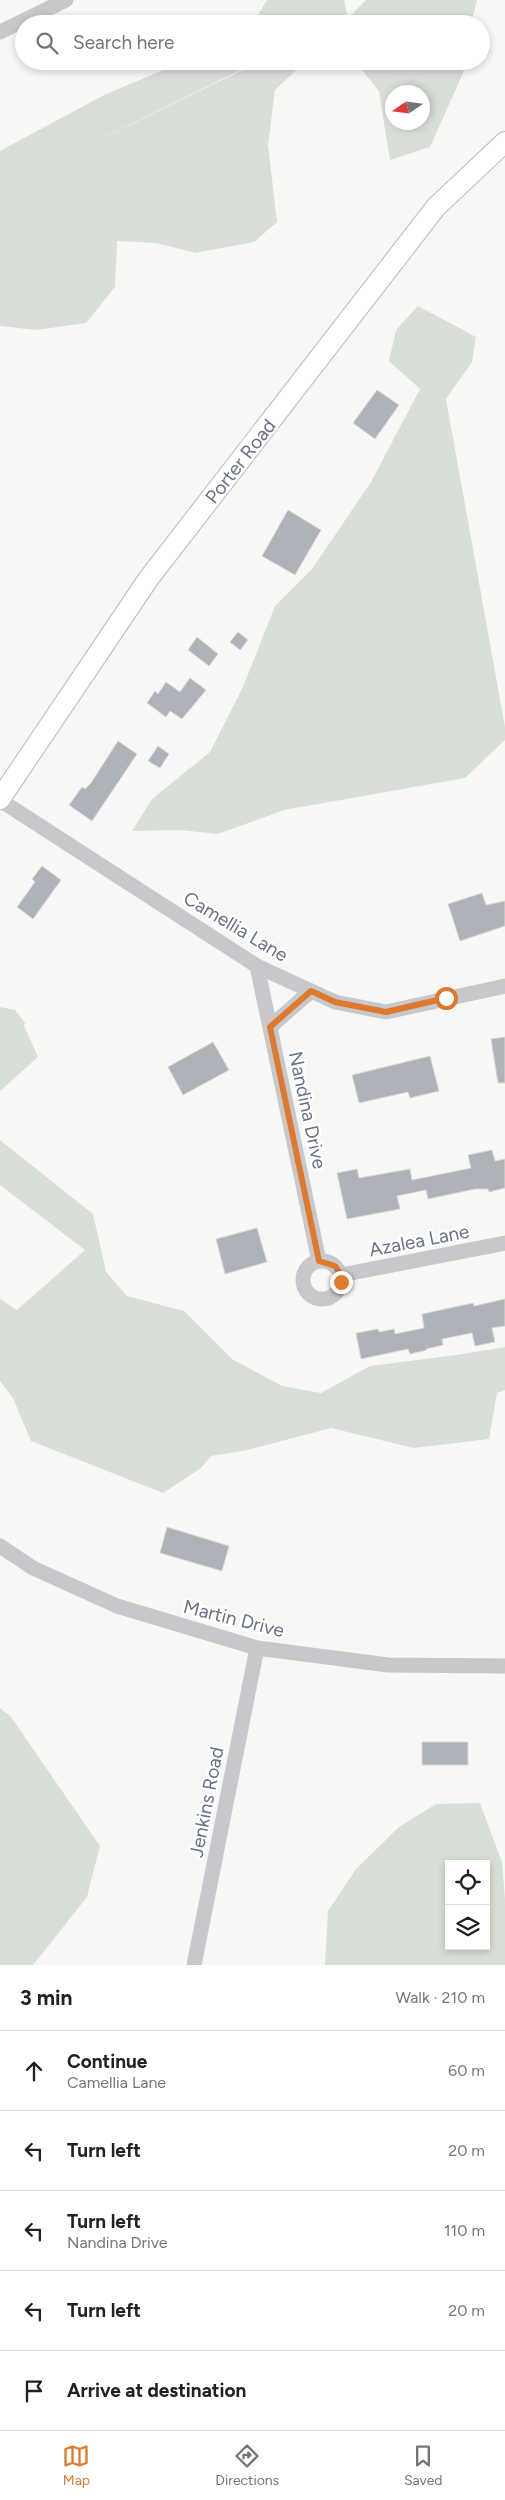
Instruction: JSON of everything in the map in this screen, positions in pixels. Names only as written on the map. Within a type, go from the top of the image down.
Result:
[{"type":"main road","name":"Porter Road","points":[[0,799],[149,578],[436,207],[505,142]]},
{"type":"street","points":[[35,15],[66,0]]},
{"type":"street","points":[[0,32],[15,25]]},
{"type":"street","name":"Camellia Lane","points":[[0,799],[257,966],[335,1002],[386,1012],[505,986]]},
{"type":"street","name":"Nandina Drive","points":[[257,966],[319,1261]]},
{"type":"street","points":[[270,1027],[311,991]]},
{"type":"street","name":"Azalea Lane","points":[[341,1275],[505,1243]]},
{"type":"street","points":[[319,1261],[335,1266],[341,1275],[341,1282],[336,1293],[324,1298],[312,1296],[307,1291],[303,1279],[308,1267],[319,1261]]},
{"type":"street","name":"Martin Drive","points":[[0,1546],[33,1568],[117,1606],[257,1648],[388,1665],[505,1666]]},
{"type":"street","name":"Jenkins Road","points":[[194,1965],[257,1648]]},
{"type":"shaded area","points":[[267,0],[344,0],[347,15],[258,15]]},
{"type":"shaded area","points":[[366,0],[477,0],[473,15],[351,15]]},
{"type":"shaded area","points":[[163,70],[241,70],[35,171],[243,70],[296,70],[275,90],[268,145],[277,222],[254,242],[195,253],[157,243],[117,241],[115,287],[86,323],[36,330],[0,326],[0,151],[106,94]]},
{"type":"shaded area","points":[[362,70],[464,70],[430,147],[390,160],[385,130],[430,130],[430,85],[385,85],[385,129],[379,91]]},
{"type":"shaded area","points":[[418,306],[476,337],[472,362],[446,399],[505,727],[505,740],[465,778],[284,810],[218,834],[180,830],[132,831],[152,799],[210,752],[243,687],[275,606],[312,569],[371,482],[420,389],[389,361],[396,330]]},
{"type":"shaded area","points":[[0,1007],[15,1010],[25,1023],[24,1026],[38,1057],[0,1091]]},
{"type":"shaded area","points":[[0,1140],[93,1214],[106,1272],[127,1296],[184,1311],[232,1359],[282,1386],[321,1393],[370,1366],[505,1347],[505,1390],[497,1393],[489,1439],[414,1448],[331,1428],[247,1450],[211,1456],[201,1468],[163,1493],[31,1441],[13,1398],[0,1381],[0,1299],[17,1310],[85,1250],[0,1185]]},
{"type":"shaded area","points":[[0,1708],[11,1717],[100,1846],[87,1897],[33,1965],[0,1965]]},
{"type":"shaded area","points":[[480,1803],[502,1862],[505,1899],[505,1965],[325,1965],[328,1911],[356,1869],[399,1827],[436,1804]]},
{"type":"building","points":[[377,390],[399,405],[375,439],[353,423]]},
{"type":"building","points":[[288,510],[321,530],[295,575],[262,556]]},
{"type":"building","points":[[238,632],[248,640],[240,650],[230,642]]},
{"type":"building","points":[[197,637],[218,654],[209,666],[188,650]]},
{"type":"building","points":[[190,678],[206,690],[182,719],[170,711],[166,717],[147,703],[155,691],[158,694],[166,682],[180,692]]},
{"type":"building","points":[[118,741],[137,754],[92,821],[69,805],[82,787],[85,789],[91,783]]},
{"type":"building","points":[[158,746],[169,754],[160,768],[148,761]]},
{"type":"building","points":[[42,866],[61,880],[33,919],[17,907],[35,882],[32,879]]},
{"type":"building","points":[[482,893],[486,905],[505,901],[505,926],[460,941],[448,904]]},
{"type":"building","points":[[505,1037],[505,1083],[498,1083],[491,1039]]},
{"type":"building","points":[[213,1042],[229,1070],[183,1095],[168,1067]]},
{"type":"building","points":[[430,1056],[439,1091],[410,1098],[408,1092],[359,1103],[352,1075]]},
{"type":"building","points":[[492,1150],[495,1161],[505,1159],[505,1188],[489,1192],[488,1189],[475,1189],[428,1199],[426,1190],[397,1196],[400,1209],[347,1219],[337,1173],[357,1169],[359,1178],[410,1169],[412,1180],[471,1168],[468,1155]]},
{"type":"building","points":[[257,1228],[267,1262],[225,1274],[216,1239]]},
{"type":"building","points":[[505,1299],[505,1326],[492,1328],[495,1342],[475,1346],[472,1333],[442,1339],[443,1345],[410,1354],[408,1349],[361,1359],[356,1333],[378,1329],[379,1332],[394,1329],[395,1334],[424,1328],[422,1314],[473,1303],[474,1306]]},
{"type":"building","points":[[167,1527],[229,1546],[222,1571],[160,1553]]},
{"type":"building","points":[[422,1742],[468,1742],[468,1765],[422,1765]]},
{"type":"route","points":[[341,1282],[341,1275],[335,1266],[330,1262],[319,1261],[270,1027],[311,991],[335,1002],[386,1012],[446,998]]}]
